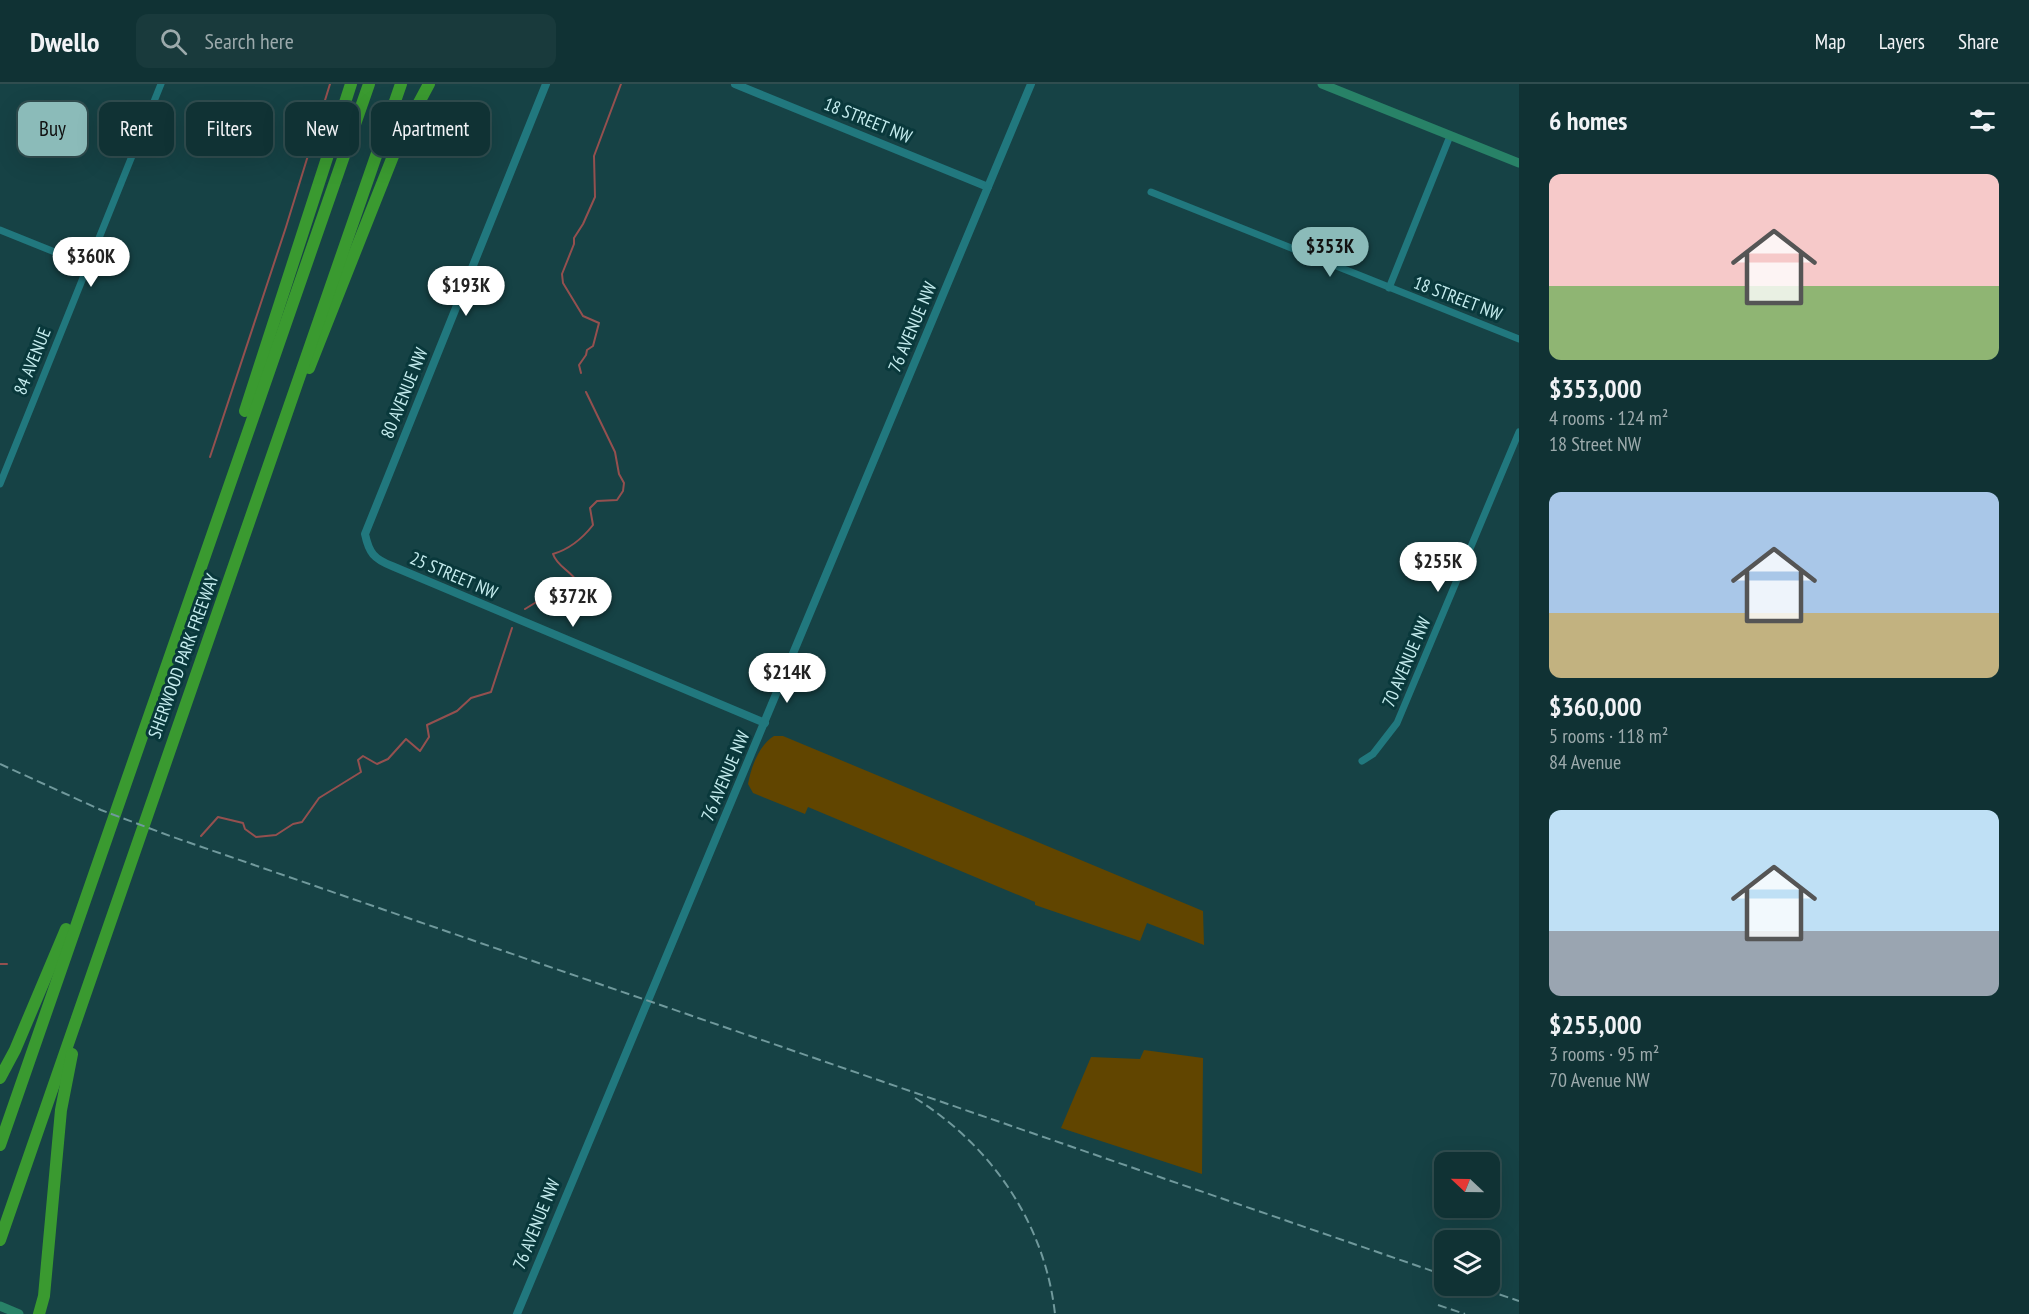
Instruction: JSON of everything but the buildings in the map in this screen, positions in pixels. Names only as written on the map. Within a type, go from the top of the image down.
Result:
[{"type":"highway","points":[[203,556],[217,500],[351,84]]},
{"type":"highway","name":"SHERWOOD PARK FREEWAY","points":[[0,1145],[369,84]]},
{"type":"highway","name":"SHERWOOD PARK FREEWAY","points":[[0,1240],[401,84]]},
{"type":"highway","points":[[281,425],[299,393],[401,136],[429,84]]},
{"type":"highway","points":[[0,1078],[97,862]]},
{"type":"highway","points":[[39,1314],[44,1296],[61,1110],[84,999]]},
{"type":"main road","points":[[1322,84],[1519,163]]},
{"type":"main road","points":[[0,1306],[20,1314]]},
{"type":"street","name":"84 AVENUE","points":[[0,484],[162,84]]},
{"type":"street","name":"80 AVENUE NW","points":[[368,548],[365,534],[546,84]]},
{"type":"street","name":"18 STREET NW","points":[[735,84],[988,187]]},
{"type":"street","name":"76 AVENUE NW","points":[[517,1314],[1031,84]]},
{"type":"street","points":[[1389,288],[1450,136]]},
{"type":"street","name":"18 STREET NW","points":[[1152,192],[1519,339]]},
{"type":"street","points":[[0,230],[87,265]]},
{"type":"street","name":"70 AVENUE NW","points":[[1362,761],[1373,754],[1397,723],[1519,432]]},
{"type":"street","name":"25 STREET NW","points":[[368,548],[375,559],[765,723]]},
{"type":"shaded area","points":[[774,736],[783,736],[1203,911],[1204,945],[1147,923],[1140,941],[1035,905],[1035,902],[808,807],[805,814],[753,793],[748,784],[751,771],[760,751]]},
{"type":"shaded area","points":[[1144,1050],[1203,1058],[1202,1174],[1061,1128],[1091,1057],[1140,1059]]},
{"type":"waterway","points":[[210,457],[286,227],[330,84]]},
{"type":"waterway","points":[[581,373],[579,365],[587,350],[593,346],[599,323],[583,316],[563,283],[562,274],[574,244],[574,238],[595,197],[594,156],[621,84]]},
{"type":"waterway","points":[[525,609],[543,598],[555,582],[576,580],[557,562],[553,554],[570,546],[589,530],[593,525],[590,508],[597,501],[617,500],[623,491],[624,483],[619,474],[615,452],[586,392]]},
{"type":"waterway","points":[[201,836],[218,817],[243,823],[245,829],[256,837],[276,835],[293,824],[302,822],[319,798],[361,772],[358,760],[363,756],[377,764],[388,759],[406,739],[420,751],[429,737],[427,725],[457,711],[471,698],[491,692],[512,628]]},
{"type":"waterway","points":[[0,964],[7,964]]},
{"type":"railway","points":[[0,764],[101,810],[170,836],[1434,1272]]},
{"type":"railway","points":[[915,1098],[943,1117],[968,1139],[1010,1190],[1027,1219],[1040,1249],[1055,1314]]},
{"type":"railway","points":[[1500,1295],[1519,1301]]},
{"type":"railway","points":[[1438,1305],[1465,1314]]}]
